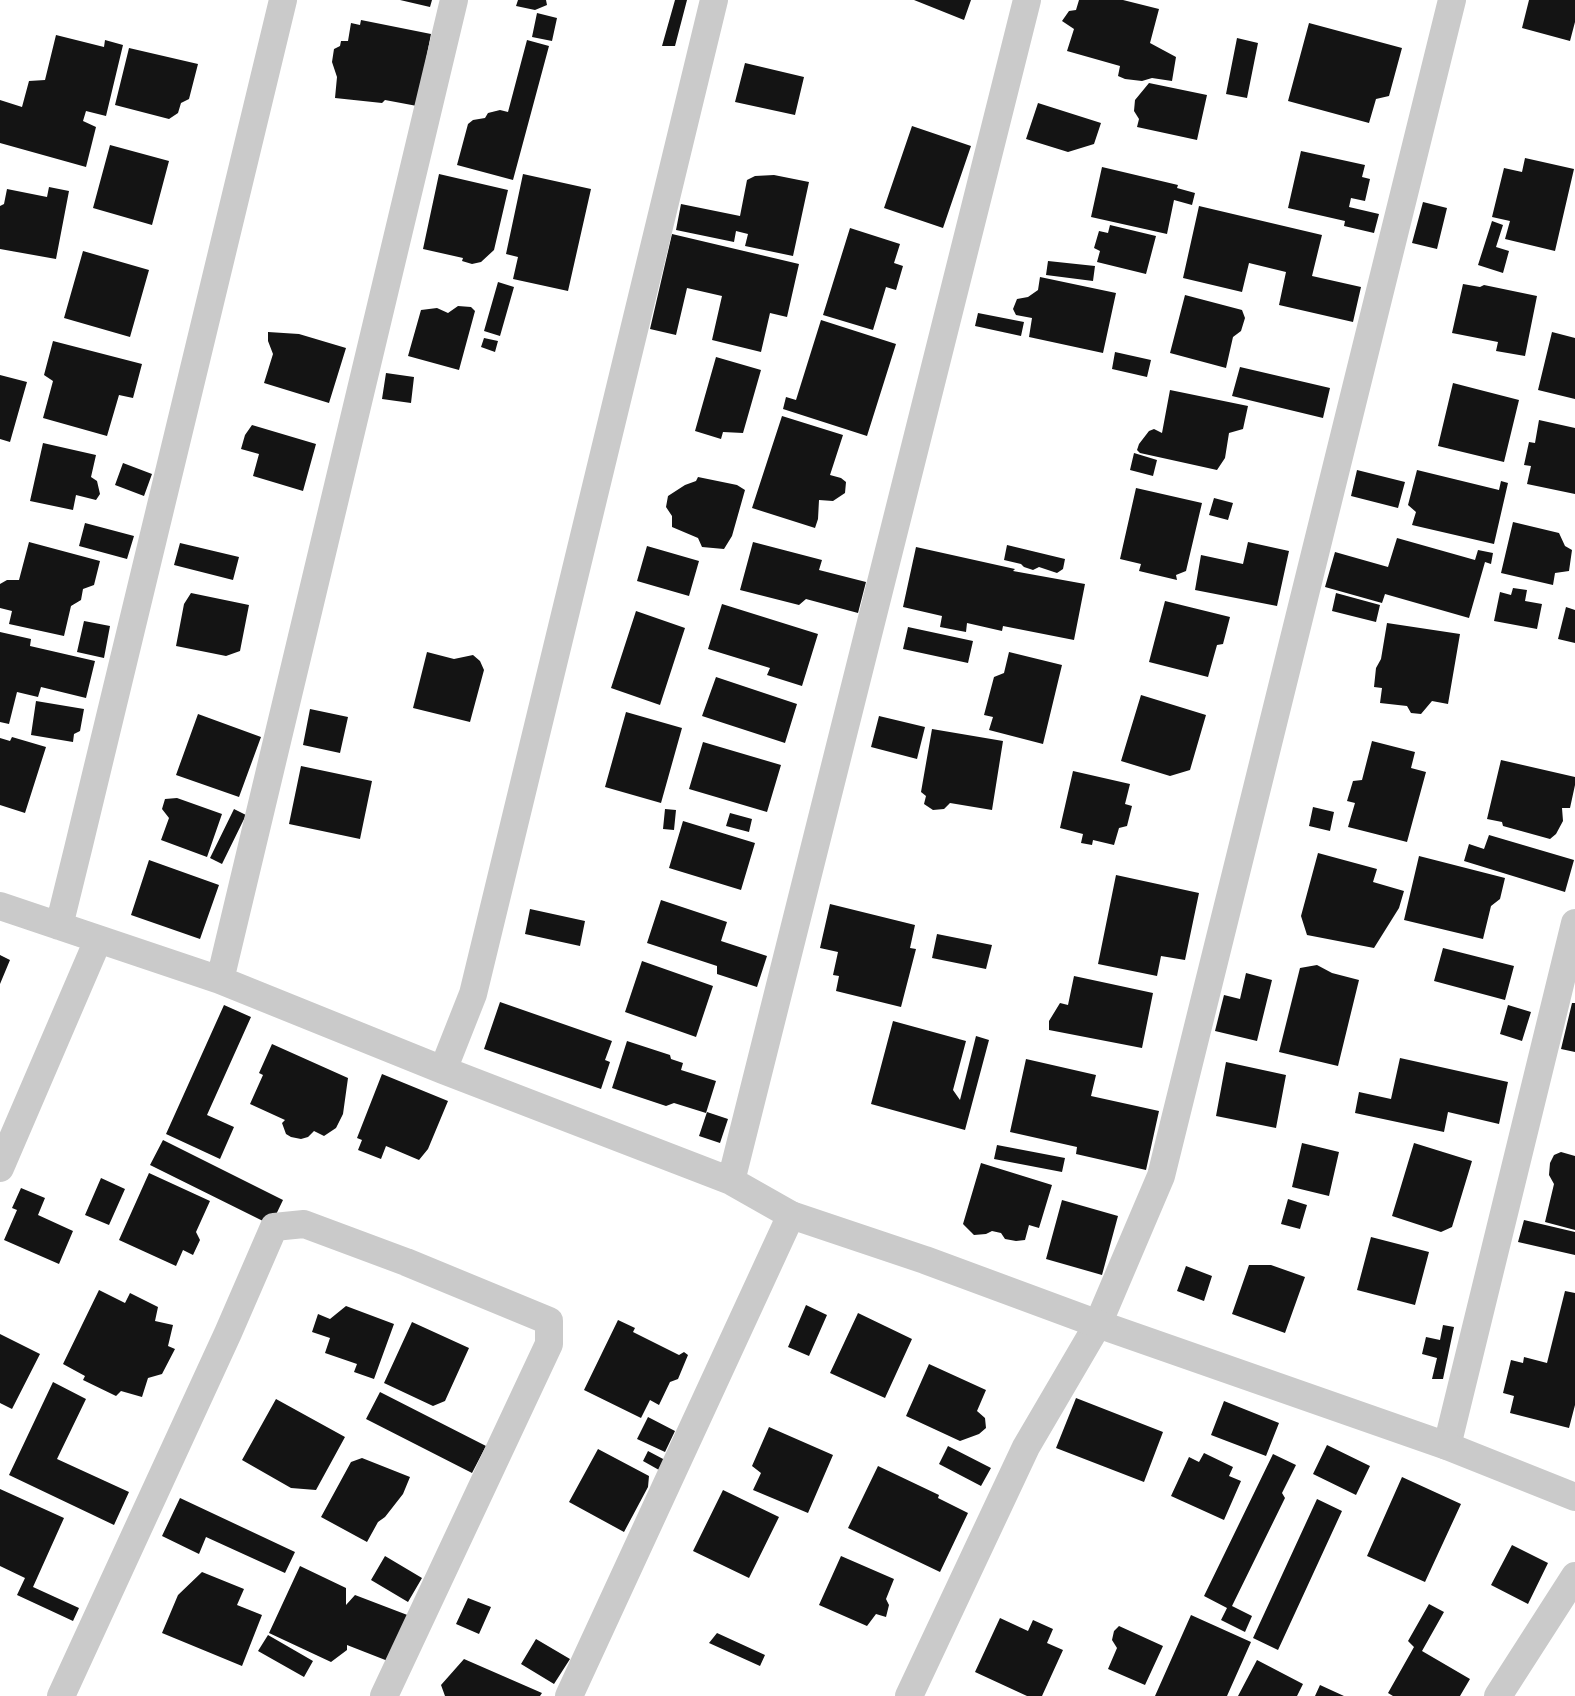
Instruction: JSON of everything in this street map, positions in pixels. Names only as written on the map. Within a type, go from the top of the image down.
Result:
[{"type":"street","points":[[58,926],[284,0]]},
{"type":"street","points":[[220,980],[454,0]]},
{"type":"street","points":[[443,1070],[472,994],[714,0]]},
{"type":"street","points":[[731,1181],[1027,0]]},
{"type":"street","points":[[909,1696],[1026,1447],[1098,1324],[1160,1176],[1452,0]]},
{"type":"street","points":[[0,906],[220,980],[443,1070],[731,1181],[791,1216],[926,1260],[1098,1324],[1447,1446],[1575,1497]]},
{"type":"street","points":[[1447,1446],[1575,923]]},
{"type":"street","points":[[0,1168],[98,940]]},
{"type":"street","points":[[569,1696],[791,1216]]},
{"type":"street","points":[[61,1696],[228,1333],[274,1227],[304,1224],[406,1262],[549,1321],[549,1344],[384,1696]]},
{"type":"street","points":[[1498,1696],[1575,1576]]},
{"type":"building","points":[[400,0],[432,0],[430,7]]},
{"type":"building","points":[[518,0],[546,0],[547,5],[535,10],[516,6]]},
{"type":"building","points":[[675,0],[687,0],[675,46],[662,46]]},
{"type":"building","points":[[914,0],[971,0],[964,20]]},
{"type":"building","points":[[1079,0],[1123,0],[1159,9],[1150,43],[1176,57],[1172,81],[1152,78],[1142,81],[1125,79],[1118,76],[1120,66],[1067,51],[1074,29],[1062,21],[1069,11],[1076,10]]},
{"type":"building","points":[[1529,0],[1575,0],[1575,22],[1570,41],[1522,28]]},
{"type":"building","points":[[537,13],[557,18],[552,41],[532,37]]},
{"type":"building","points":[[361,20],[431,34],[417,106],[385,100],[382,103],[335,98],[337,77],[332,62],[334,49],[340,46],[341,41],[348,41],[351,23],[360,25]]},
{"type":"building","points":[[1309,23],[1402,48],[1389,96],[1376,99],[1369,123],[1288,101]]},
{"type":"building","points":[[56,35],[104,47],[105,40],[123,45],[106,116],[86,111],[83,121],[96,127],[86,167],[0,143],[0,100],[22,107],[29,81],[45,80]]},
{"type":"building","points":[[1237,38],[1258,43],[1247,98],[1226,94]]},
{"type":"building","points":[[527,40],[549,46],[513,180],[457,165],[468,124],[473,120],[485,118],[488,113],[500,110],[508,112]]},
{"type":"building","points":[[129,48],[198,64],[189,99],[181,103],[178,113],[169,119],[115,105]]},
{"type":"building","points":[[745,63],[804,77],[795,115],[735,102]]},
{"type":"building","points":[[1149,83],[1207,95],[1197,140],[1137,127],[1139,119],[1134,111],[1135,100]]},
{"type":"building","points":[[1038,103],[1101,123],[1094,144],[1068,152],[1026,139]]},
{"type":"building","points":[[912,126],[971,146],[943,228],[884,208]]},
{"type":"building","points":[[110,145],[169,161],[152,225],[93,208]]},
{"type":"building","points":[[1301,151],[1365,165],[1362,177],[1370,179],[1365,201],[1351,198],[1349,207],[1379,214],[1374,233],[1344,226],[1345,221],[1288,208]]},
{"type":"building","points":[[1525,158],[1574,169],[1555,251],[1505,239],[1510,221],[1492,217],[1504,168],[1522,172]]},
{"type":"building","points":[[1102,167],[1178,185],[1177,188],[1195,193],[1192,205],[1174,200],[1167,234],[1091,217]]},
{"type":"building","points":[[439,174],[508,190],[494,250],[481,262],[472,264],[462,261],[463,258],[423,249]]},
{"type":"building","points":[[523,174],[591,189],[568,291],[513,279],[518,257],[506,254]]},
{"type":"building","points":[[774,175],[809,182],[793,256],[745,246],[748,234],[736,231],[734,242],[676,230],[681,204],[740,216],[747,180],[755,176]]},
{"type":"building","points":[[49,187],[69,191],[56,259],[0,249],[0,206],[4,204],[7,189],[47,197]]},
{"type":"building","points":[[1423,202],[1447,208],[1437,249],[1412,243]]},
{"type":"building","points":[[1199,206],[1322,235],[1312,276],[1361,287],[1353,322],[1279,305],[1286,272],[1249,263],[1242,292],[1183,278]]},
{"type":"building","points":[[1492,221],[1503,225],[1496,247],[1509,251],[1503,273],[1478,265]]},
{"type":"building","points":[[1110,225],[1156,236],[1146,274],[1097,262],[1100,251],[1094,248],[1099,231],[1108,233]]},
{"type":"building","points":[[850,228],[900,244],[894,263],[903,266],[896,290],[886,287],[873,330],[823,315]]},
{"type":"building","points":[[672,234],[799,264],[787,317],[770,313],[761,352],[712,340],[722,296],[687,288],[676,335],[650,329]]},
{"type":"building","points":[[83,251],[149,270],[130,337],[64,318]]},
{"type":"building","points":[[1048,261],[1095,266],[1093,281],[1046,275]]},
{"type":"building","points":[[1040,277],[1116,293],[1103,353],[1029,337],[1032,318],[1016,315],[1013,309],[1017,299],[1028,297],[1038,290]]},
{"type":"building","points":[[498,282],[514,287],[500,336],[484,331]]},
{"type":"building","points":[[1463,284],[1480,287],[1484,285],[1537,296],[1525,356],[1496,351],[1498,342],[1452,333]]},
{"type":"building","points":[[1185,295],[1242,310],[1245,318],[1241,331],[1233,337],[1226,368],[1170,353]]},
{"type":"building","points":[[458,306],[471,307],[475,311],[459,370],[408,356],[421,310],[437,308],[448,313]]},
{"type":"building","points":[[978,313],[1024,322],[1021,336],[975,326]]},
{"type":"building","points":[[821,320],[896,344],[867,436],[783,409],[786,397],[796,400]]},
{"type":"building","points":[[268,332],[299,334],[346,348],[329,403],[264,383],[273,354],[268,341]]},
{"type":"building","points":[[1552,332],[1575,338],[1575,399],[1538,390]]},
{"type":"building","points":[[484,338],[498,341],[495,352],[481,347]]},
{"type":"building","points":[[53,341],[142,364],[133,398],[119,395],[107,436],[43,418],[53,381],[44,375]]},
{"type":"building","points":[[1115,352],[1151,360],[1147,377],[1112,369]]},
{"type":"building","points":[[716,357],[761,370],[743,433],[723,432],[721,439],[695,431]]},
{"type":"building","points":[[1240,367],[1330,388],[1323,418],[1232,396]]},
{"type":"building","points":[[386,373],[414,377],[411,403],[382,399]]},
{"type":"building","points":[[0,375],[27,382],[10,442],[0,439]]},
{"type":"building","points":[[1453,383],[1519,400],[1504,462],[1438,446]]},
{"type":"building","points":[[1170,390],[1248,406],[1243,429],[1229,433],[1225,458],[1217,470],[1140,453],[1137,450],[1139,444],[1149,431],[1154,429],[1162,433]]},
{"type":"building","points":[[782,416],[843,435],[830,475],[841,478],[846,482],[845,493],[833,501],[819,500],[818,519],[815,528],[752,508]]},
{"type":"building","points":[[1539,420],[1575,428],[1575,494],[1527,484],[1531,466],[1524,465],[1529,442],[1535,443]]},
{"type":"building","points":[[252,425],[316,444],[303,491],[253,476],[259,454],[241,449],[245,435]]},
{"type":"building","points":[[43,443],[96,455],[91,477],[97,481],[100,494],[96,500],[76,495],[73,510],[30,501]]},
{"type":"building","points":[[1134,453],[1157,460],[1153,476],[1130,470]]},
{"type":"building","points":[[123,463],[152,474],[144,496],[115,485]]},
{"type":"building","points":[[1357,470],[1405,482],[1398,508],[1351,496]]},
{"type":"building","points":[[1417,470],[1499,490],[1501,481],[1508,483],[1494,544],[1412,525],[1416,512],[1408,505]]},
{"type":"building","points":[[698,477],[737,485],[745,490],[732,536],[724,549],[702,547],[698,538],[672,527],[672,516],[666,507],[668,496],[685,485],[696,481]]},
{"type":"building","points":[[1136,488],[1202,503],[1186,571],[1176,575],[1177,580],[1139,571],[1141,564],[1120,559]]},
{"type":"building","points":[[1214,498],[1233,503],[1228,520],[1209,515]]},
{"type":"building","points":[[1513,522],[1559,533],[1565,546],[1572,550],[1569,571],[1555,573],[1553,585],[1501,573]]},
{"type":"building","points":[[85,523],[134,536],[127,559],[79,546]]},
{"type":"building","points":[[1397,538],[1475,560],[1478,550],[1493,553],[1491,564],[1485,562],[1469,618],[1385,594],[1382,603],[1325,587],[1335,552],[1388,567]]},
{"type":"building","points":[[29,542],[100,561],[94,585],[83,589],[81,600],[71,606],[64,636],[9,624],[12,611],[0,608],[0,584],[7,580],[19,580]]},
{"type":"building","points":[[753,542],[822,560],[819,570],[866,582],[858,613],[806,599],[799,605],[740,590]]},
{"type":"building","points":[[1248,542],[1289,551],[1277,606],[1195,590],[1201,555],[1243,564]]},
{"type":"building","points":[[180,543],[239,557],[233,580],[174,565]]},
{"type":"building","points":[[1007,545],[1065,559],[1063,569],[1057,573],[1039,567],[1033,570],[1021,564],[1004,560]]},
{"type":"building","points":[[647,546],[699,561],[689,596],[637,581]]},
{"type":"building","points":[[916,547],[1015,569],[1013,571],[1085,584],[1074,640],[1003,626],[1002,631],[967,623],[966,632],[940,627],[942,616],[903,607]]},
{"type":"building","points":[[1513,588],[1527,590],[1525,601],[1542,604],[1537,629],[1494,621],[1500,592],[1511,595]]},
{"type":"building","points":[[191,593],[249,605],[240,651],[226,656],[176,646],[184,604]]},
{"type":"building","points":[[1336,593],[1380,605],[1376,622],[1332,611]]},
{"type":"building","points":[[1165,601],[1230,617],[1223,644],[1217,645],[1208,677],[1149,662]]},
{"type":"building","points":[[722,604],[818,634],[802,686],[767,675],[770,668],[708,649]]},
{"type":"building","points":[[1566,607],[1575,610],[1575,643],[1558,639]]},
{"type":"building","points":[[636,611],[685,628],[660,705],[611,688]]},
{"type":"building","points":[[84,621],[110,626],[104,658],[77,652]]},
{"type":"building","points":[[1387,623],[1460,634],[1448,704],[1432,701],[1421,714],[1411,713],[1407,706],[1380,703],[1382,688],[1374,687],[1376,668],[1381,659]]},
{"type":"building","points":[[908,627],[973,641],[968,663],[903,649]]},
{"type":"building","points":[[0,632],[31,639],[30,646],[95,661],[86,698],[41,687],[38,697],[17,692],[9,724],[0,722]]},
{"type":"building","points":[[427,652],[454,659],[473,655],[480,661],[484,670],[470,722],[413,708]]},
{"type":"building","points":[[1009,652],[1062,665],[1043,744],[989,730],[993,717],[984,715],[994,677],[1004,673]]},
{"type":"building","points":[[716,677],[797,704],[785,743],[702,716]]},
{"type":"building","points":[[1141,695],[1206,715],[1190,770],[1170,776],[1121,761]]},
{"type":"building","points":[[36,701],[84,709],[80,731],[74,734],[73,742],[31,735]]},
{"type":"building","points":[[310,709],[348,717],[340,753],[303,745]]},
{"type":"building","points":[[626,712],[682,728],[661,803],[605,787]]},
{"type":"building","points":[[198,714],[261,737],[239,797],[176,775]]},
{"type":"building","points":[[879,716],[925,727],[917,759],[871,747]]},
{"type":"building","points":[[932,729],[1003,741],[992,810],[950,803],[944,809],[933,810],[924,804],[926,796],[921,792]]},
{"type":"building","points":[[12,737],[46,747],[25,813],[0,805],[0,738],[10,741]]},
{"type":"building","points":[[1372,741],[1415,752],[1411,768],[1426,772],[1407,842],[1348,827],[1355,803],[1347,801],[1353,781],[1362,780]]},
{"type":"building","points":[[703,742],[781,765],[767,812],[689,789]]},
{"type":"building","points":[[1501,760],[1575,777],[1570,808],[1562,808],[1563,821],[1556,834],[1550,839],[1503,826],[1502,822],[1487,819]]},
{"type":"building","points":[[301,766],[372,781],[360,839],[289,824]]},
{"type":"building","points":[[1073,771],[1130,784],[1125,804],[1132,806],[1127,826],[1119,828],[1114,845],[1093,840],[1092,845],[1081,843],[1083,834],[1060,828]]},
{"type":"building","points":[[177,798],[222,814],[207,857],[161,840],[169,818],[162,809],[165,799]]},
{"type":"building","points":[[1313,807],[1334,812],[1330,831],[1309,826]]},
{"type":"building","points":[[234,809],[246,815],[222,864],[210,858]]},
{"type":"building","points":[[665,809],[676,810],[674,830],[663,829]]},
{"type":"building","points":[[730,813],[752,819],[749,832],[726,826]]},
{"type":"building","points":[[683,821],[755,843],[741,890],[669,868]]},
{"type":"building","points":[[1489,835],[1574,860],[1565,892],[1464,861],[1469,844],[1484,849]]},
{"type":"building","points":[[1318,853],[1377,869],[1373,882],[1404,891],[1399,908],[1374,948],[1307,935],[1301,916]]},
{"type":"building","points":[[1419,856],[1505,878],[1500,899],[1491,906],[1483,939],[1404,920]]},
{"type":"building","points":[[149,860],[219,885],[200,939],[131,915]]},
{"type":"building","points":[[1116,875],[1199,893],[1185,960],[1161,956],[1157,976],[1098,964]]},
{"type":"building","points":[[661,900],[727,922],[721,941],[767,956],[757,987],[717,974],[717,966],[647,943]]},
{"type":"building","points":[[830,904],[915,925],[910,948],[916,949],[901,1007],[836,991],[839,976],[833,975],[838,952],[820,948]]},
{"type":"building","points":[[530,909],[585,921],[580,946],[525,934]]},
{"type":"building","points":[[937,934],[992,945],[986,969],[932,958]]},
{"type":"building","points":[[1443,948],[1514,966],[1505,1000],[1434,981]]},
{"type":"building","points":[[0,955],[10,960],[0,984]]},
{"type":"building","points":[[642,961],[713,986],[696,1037],[625,1012]]},
{"type":"building","points":[[1317,965],[1332,973],[1359,980],[1338,1066],[1279,1052],[1300,968]]},
{"type":"building","points":[[1246,973],[1272,980],[1257,1041],[1215,1031],[1224,995],[1240,999]]},
{"type":"building","points":[[1074,976],[1153,993],[1142,1048],[1049,1030],[1049,1021],[1060,1003],[1068,1005]]},
{"type":"building","points":[[500,1002],[612,1041],[605,1060],[610,1062],[601,1089],[484,1049]]},
{"type":"building","points":[[1572,1003],[1575,1003],[1575,1052],[1561,1049]]},
{"type":"building","points":[[224,1005],[251,1017],[207,1115],[234,1127],[220,1159],[166,1134]]},
{"type":"building","points":[[1508,1005],[1531,1012],[1522,1041],[1500,1034]]},
{"type":"building","points":[[893,1021],[966,1041],[953,1090],[960,1100],[976,1036],[989,1040],[965,1130],[871,1104]]},
{"type":"building","points":[[627,1041],[670,1055],[671,1059],[683,1063],[681,1070],[716,1081],[706,1113],[674,1103],[666,1106],[612,1088]]},
{"type":"building","points":[[272,1044],[348,1078],[343,1114],[336,1128],[324,1136],[314,1131],[308,1137],[301,1139],[291,1137],[286,1134],[282,1123],[285,1120],[250,1104],[263,1075],[259,1073]]},
{"type":"building","points":[[1400,1058],[1508,1082],[1499,1124],[1448,1112],[1444,1132],[1355,1113],[1359,1092],[1391,1099]]},
{"type":"building","points":[[1026,1059],[1096,1075],[1091,1096],[1159,1111],[1146,1170],[1076,1154],[1077,1147],[1010,1132]]},
{"type":"building","points":[[1226,1062],[1286,1075],[1276,1128],[1216,1116]]},
{"type":"building","points":[[382,1074],[448,1101],[428,1149],[419,1160],[386,1146],[381,1159],[358,1150],[362,1140],[357,1138]]},
{"type":"building","points":[[707,1112],[728,1119],[720,1143],[699,1136]]},
{"type":"building","points":[[163,1140],[283,1200],[271,1225],[150,1165]]},
{"type":"building","points":[[1302,1143],[1339,1152],[1329,1196],[1292,1187]]},
{"type":"building","points":[[1414,1143],[1472,1161],[1452,1227],[1441,1232],[1392,1216]]},
{"type":"building","points":[[997,1145],[1065,1158],[1062,1172],[994,1159]]},
{"type":"building","points":[[1561,1152],[1575,1156],[1575,1230],[1545,1222],[1554,1184],[1549,1175],[1550,1163],[1554,1155]]},
{"type":"building","points":[[981,1163],[1052,1185],[1039,1228],[1029,1225],[1025,1240],[1005,1239],[1001,1233],[992,1231],[986,1234],[974,1235],[963,1224]]},
{"type":"building","points":[[149,1173],[210,1201],[196,1232],[200,1240],[193,1255],[183,1250],[176,1266],[119,1240]]},
{"type":"building","points":[[101,1178],[125,1189],[109,1225],[85,1215]]},
{"type":"building","points":[[21,1188],[45,1198],[38,1215],[73,1231],[59,1264],[4,1240],[17,1210],[12,1208]]},
{"type":"building","points":[[1288,1199],[1307,1205],[1300,1229],[1281,1224]]},
{"type":"building","points":[[1062,1200],[1118,1216],[1102,1275],[1046,1259]]},
{"type":"building","points":[[1524,1220],[1575,1232],[1575,1255],[1518,1242]]},
{"type":"building","points":[[1371,1237],[1429,1252],[1415,1305],[1357,1290]]},
{"type":"building","points":[[1249,1265],[1271,1265],[1305,1277],[1285,1333],[1232,1314]]},
{"type":"building","points":[[1186,1266],[1212,1276],[1204,1301],[1177,1291]]},
{"type":"building","points":[[99,1290],[125,1303],[130,1293],[158,1307],[155,1321],[173,1325],[168,1346],[175,1349],[162,1374],[148,1378],[142,1397],[121,1391],[116,1396],[83,1380],[85,1376],[63,1364]]},
{"type":"building","points":[[1565,1291],[1575,1293],[1575,1405],[1569,1428],[1510,1413],[1514,1396],[1503,1393],[1511,1360],[1523,1363],[1524,1357],[1547,1363]]},
{"type":"building","points":[[806,1305],[827,1315],[809,1356],[788,1347]]},
{"type":"building","points":[[346,1306],[394,1324],[374,1379],[354,1372],[357,1364],[325,1353],[330,1338],[312,1332],[318,1314],[330,1319]]},
{"type":"building","points":[[858,1313],[912,1339],[885,1398],[830,1373]]},
{"type":"building","points":[[618,1320],[635,1328],[633,1332],[679,1355],[684,1352],[688,1355],[678,1379],[670,1382],[659,1405],[650,1400],[641,1418],[584,1390]]},
{"type":"building","points":[[412,1322],[469,1348],[445,1401],[433,1406],[384,1383]]},
{"type":"building","points":[[1443,1325],[1454,1327],[1443,1379],[1432,1379],[1437,1358],[1422,1354],[1426,1337],[1440,1340]]},
{"type":"building","points":[[0,1334],[40,1354],[12,1409],[0,1403]]},
{"type":"building","points":[[929,1364],[986,1390],[977,1411],[985,1418],[986,1428],[979,1434],[960,1441],[906,1416]]},
{"type":"building","points":[[53,1382],[86,1399],[57,1459],[129,1492],[114,1525],[9,1475]]},
{"type":"building","points":[[380,1392],[486,1446],[472,1473],[366,1419]]},
{"type":"building","points":[[1076,1398],[1163,1432],[1144,1482],[1056,1448]]},
{"type":"building","points":[[276,1399],[345,1437],[316,1490],[291,1488],[242,1460]]},
{"type":"building","points":[[1224,1401],[1279,1423],[1266,1456],[1211,1435]]},
{"type":"building","points":[[648,1417],[675,1431],[665,1452],[637,1439]]},
{"type":"building","points":[[769,1427],[833,1455],[808,1513],[753,1490],[761,1473],[752,1466]]},
{"type":"building","points":[[1327,1445],[1370,1466],[1356,1495],[1313,1474]]},
{"type":"building","points":[[948,1446],[991,1468],[981,1486],[939,1464]]},
{"type":"building","points":[[598,1449],[649,1476],[648,1487],[624,1532],[569,1502]]},
{"type":"building","points":[[648,1451],[665,1460],[659,1470],[643,1461]]},
{"type":"building","points":[[1204,1453],[1233,1467],[1229,1476],[1241,1481],[1224,1520],[1171,1496],[1189,1457],[1199,1462]]},
{"type":"building","points":[[1273,1454],[1296,1465],[1282,1493],[1285,1498],[1232,1606],[1252,1616],[1245,1632],[1221,1620],[1227,1608],[1204,1596]]},
{"type":"building","points":[[362,1458],[410,1477],[403,1494],[385,1517],[378,1522],[367,1542],[321,1517],[351,1462]]},
{"type":"building","points":[[878,1466],[939,1495],[938,1498],[968,1513],[940,1572],[848,1528]]},
{"type":"building","points":[[1402,1477],[1461,1504],[1425,1582],[1367,1556]]},
{"type":"building","points":[[0,1489],[64,1518],[33,1587],[79,1608],[73,1621],[17,1595],[25,1578],[0,1566]]},
{"type":"building","points":[[723,1490],[779,1517],[749,1578],[693,1551]]},
{"type":"building","points":[[180,1498],[295,1552],[285,1573],[206,1537],[199,1554],[162,1536]]},
{"type":"building","points":[[1317,1499],[1342,1511],[1278,1650],[1253,1638]]},
{"type":"building","points":[[1512,1545],[1548,1563],[1528,1604],[1491,1585]]},
{"type":"building","points":[[385,1556],[422,1578],[408,1602],[371,1580]]},
{"type":"building","points":[[841,1556],[894,1579],[886,1599],[889,1605],[886,1617],[876,1614],[867,1626],[819,1605]]},
{"type":"building","points":[[300,1566],[346,1588],[346,1605],[355,1595],[410,1616],[393,1663],[347,1645],[347,1650],[331,1662],[269,1633]]},
{"type":"building","points":[[202,1572],[244,1589],[237,1605],[262,1615],[242,1666],[162,1633],[178,1595]]},
{"type":"building","points":[[468,1598],[491,1607],[479,1634],[456,1624]]},
{"type":"building","points":[[1429,1604],[1444,1612],[1422,1651],[1470,1679],[1460,1696],[1393,1696],[1388,1693],[1414,1647],[1408,1641]]},
{"type":"building","points":[[1191,1615],[1251,1642],[1227,1696],[1155,1696]]},
{"type":"building","points":[[1000,1618],[1028,1631],[1033,1620],[1053,1629],[1047,1643],[1063,1650],[1042,1696],[1027,1696],[975,1672]]},
{"type":"building","points":[[1119,1626],[1163,1646],[1145,1685],[1108,1669],[1117,1648],[1112,1640],[1114,1631]]},
{"type":"building","points":[[717,1633],[765,1655],[760,1666],[709,1643]]},
{"type":"building","points":[[268,1635],[313,1661],[304,1677],[258,1651]]},
{"type":"building","points":[[536,1639],[570,1659],[554,1684],[521,1664]]},
{"type":"building","points":[[464,1659],[542,1693],[540,1696],[445,1696],[441,1685]]},
{"type":"building","points":[[1257,1660],[1303,1684],[1297,1696],[1238,1696]]},
{"type":"building","points":[[1320,1685],[1344,1696],[1315,1696]]}]
